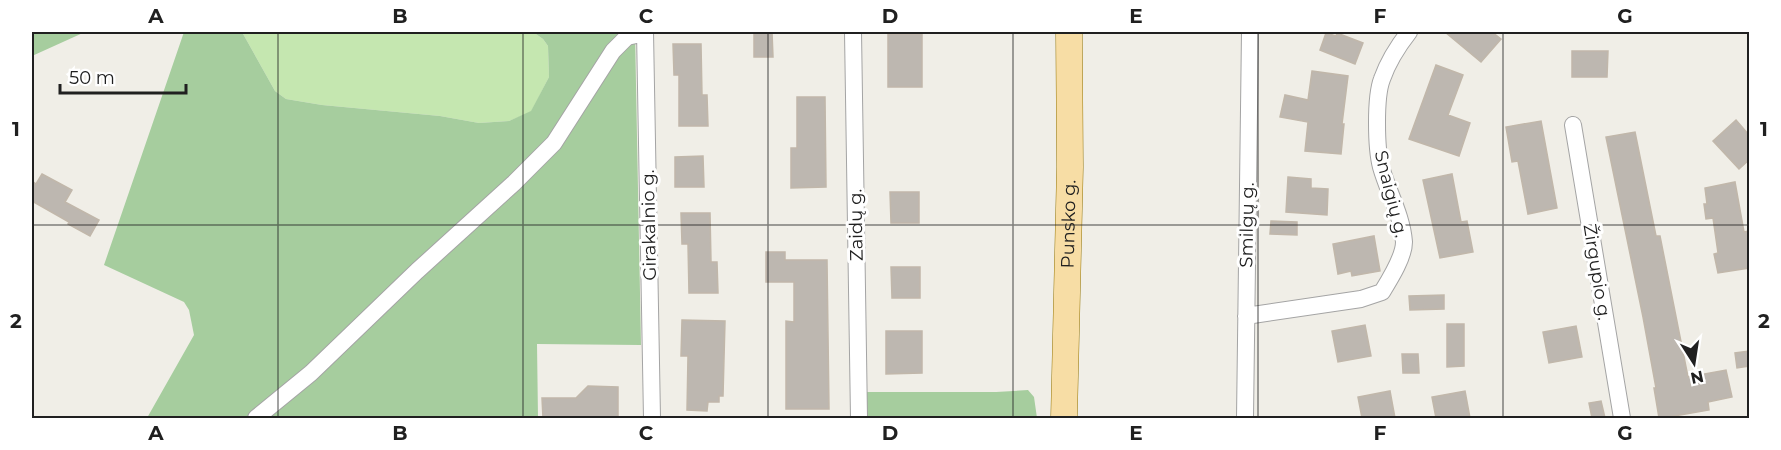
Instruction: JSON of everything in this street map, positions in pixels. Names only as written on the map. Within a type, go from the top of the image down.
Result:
[{"type":"main road","name":"Punsko g.","points":[[1064,418],[1071,166],[1069,32]]},
{"type":"street","points":[[256,418],[311,374],[417,271],[514,183],[554,143],[613,51],[627,37],[645,32]]},
{"type":"street","name":"Girakalnio g.","points":[[645,32],[652,418]]},
{"type":"street","name":"Zaidų g.","points":[[853,32],[859,418]]},
{"type":"street","name":"Smilgų g.","points":[[1245,418],[1250,32]]},
{"type":"street","name":"Snaigių g.","points":[[1246,316],[1361,299],[1382,292],[1394,272],[1404,243],[1396,205],[1380,166],[1377,130],[1381,82],[1398,45],[1409,32]]},
{"type":"street","name":"Žirgupio g.","points":[[1573,125],[1622,418]]},
{"type":"green space","points":[[32,32],[85,32],[32,56]]},
{"type":"green space","points":[[184,32],[242,32],[275,91],[286,99],[322,105],[440,116],[479,123],[509,121],[531,111],[549,77],[548,46],[533,32],[635,32],[641,345],[537,344],[538,418],[147,418],[194,335],[189,310],[184,302],[104,265]]},
{"type":"green space","points":[[242,32],[533,32],[548,46],[549,77],[531,112],[509,121],[479,123],[440,116],[322,105],[286,99],[275,91]]},
{"type":"green space","points":[[1028,390],[1034,397],[1037,418],[867,418],[867,392]]},
{"type":"building","points":[[754,32],[772,32],[773,57],[754,57]]},
{"type":"building","points":[[1445,32],[1492,32],[1501,39],[1481,62]]},
{"type":"building","points":[[1326,33],[1336,36],[1337,33],[1363,43],[1355,64],[1320,50]]},
{"type":"building","points":[[888,34],[922,34],[922,87],[888,87]]},
{"type":"building","points":[[673,44],[701,44],[702,95],[707,95],[708,126],[679,126],[679,75],[674,75]]},
{"type":"building","points":[[1572,51],[1608,51],[1607,77],[1572,77]]},
{"type":"building","points":[[1436,65],[1463,75],[1448,115],[1470,123],[1459,156],[1409,139]]},
{"type":"building","points":[[1312,71],[1348,76],[1341,154],[1305,151],[1308,122],[1280,117],[1285,95],[1308,100]]},
{"type":"building","points":[[797,97],[825,97],[826,187],[791,188],[791,148],[797,148]]},
{"type":"building","points":[[1736,120],[1749,135],[1749,160],[1739,169],[1713,141]]},
{"type":"building","points":[[1541,121],[1557,208],[1528,214],[1518,161],[1512,162],[1506,127]]},
{"type":"building","points":[[1635,132],[1656,236],[1660,236],[1688,377],[1726,370],[1732,397],[1708,402],[1709,410],[1659,418],[1643,317],[1606,137]]},
{"type":"building","points":[[703,156],[704,187],[675,187],[675,157]]},
{"type":"building","points":[[42,174],[72,190],[65,202],[99,220],[90,236],[32,201],[32,181],[36,184]]},
{"type":"building","points":[[1452,174],[1461,222],[1467,221],[1473,252],[1440,258],[1423,180]]},
{"type":"building","points":[[1288,177],[1311,179],[1311,188],[1328,189],[1327,215],[1286,212]]},
{"type":"building","points":[[1735,182],[1744,232],[1749,231],[1749,268],[1718,273],[1714,254],[1718,253],[1713,218],[1706,219],[1705,188]]},
{"type":"building","points":[[890,192],[919,192],[919,223],[891,223]]},
{"type":"building","points":[[681,213],[710,213],[711,262],[717,262],[718,293],[689,293],[688,244],[682,244]]},
{"type":"building","points":[[1271,221],[1297,222],[1297,235],[1270,234]]},
{"type":"building","points":[[1374,236],[1380,271],[1352,276],[1351,271],[1338,274],[1333,244]]},
{"type":"building","points":[[766,252],[785,252],[785,260],[827,260],[829,409],[786,409],[786,321],[794,322],[794,282],[766,282]]},
{"type":"building","points":[[891,267],[920,267],[920,298],[892,298]]},
{"type":"building","points":[[1444,295],[1444,309],[1410,310],[1409,296]]},
{"type":"building","points":[[682,320],[725,321],[723,396],[719,396],[719,402],[708,402],[707,411],[687,410],[688,356],[681,356]]},
{"type":"building","points":[[1447,324],[1464,324],[1464,366],[1447,367]]},
{"type":"building","points":[[1365,325],[1371,356],[1338,362],[1332,331]]},
{"type":"building","points":[[1576,326],[1582,357],[1549,363],[1543,332]]},
{"type":"building","points":[[886,331],[922,331],[922,373],[886,374]]},
{"type":"building","points":[[1749,351],[1749,366],[1737,368],[1735,353]]},
{"type":"building","points":[[1402,354],[1418,354],[1419,373],[1403,373]]},
{"type":"building","points":[[588,386],[618,387],[618,418],[543,418],[542,398],[576,398]]},
{"type":"building","points":[[1390,391],[1395,418],[1362,418],[1358,397]]},
{"type":"building","points":[[1465,391],[1470,418],[1436,418],[1432,397]]},
{"type":"building","points":[[1601,401],[1605,418],[1592,418],[1589,403]]}]
